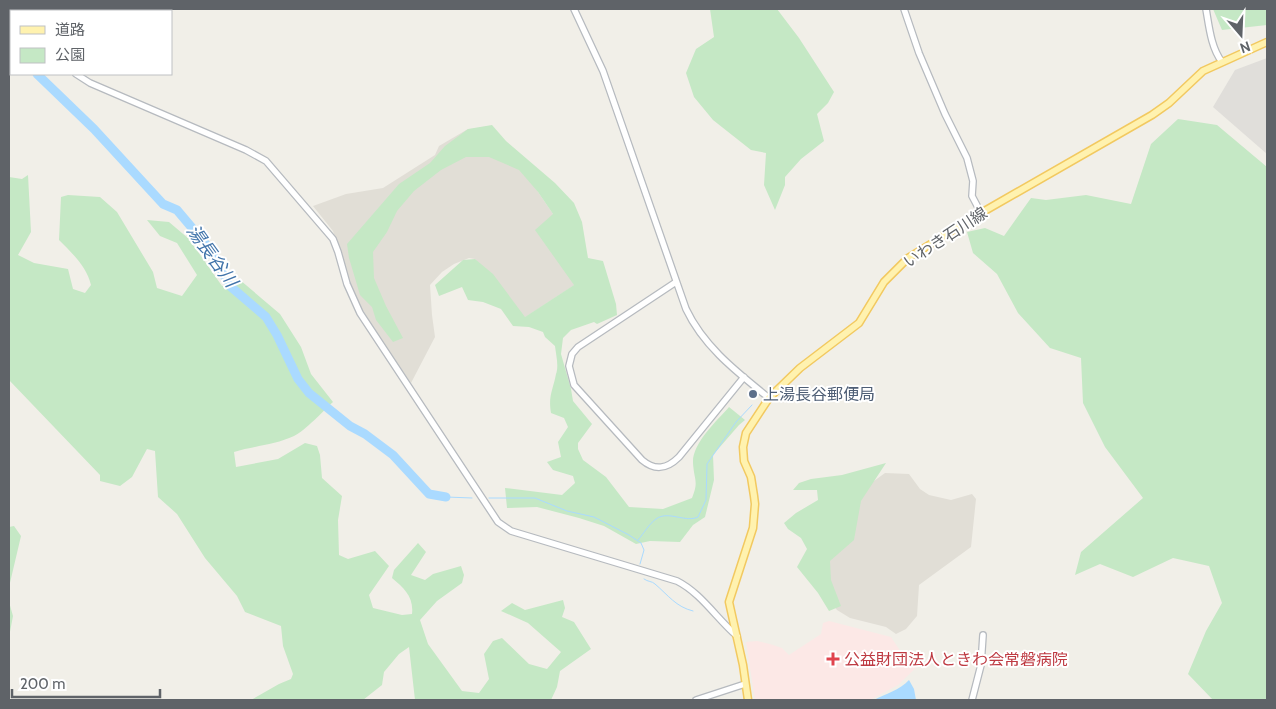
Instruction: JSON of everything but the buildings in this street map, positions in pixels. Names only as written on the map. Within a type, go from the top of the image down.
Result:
[{"type":"main road","name":"いわき石川線","points":[[748,700],[730,607],[730,597],[753,528],[755,504],[753,486],[744,461],[743,447],[746,433],[769,398],[800,368],[859,323],[884,282],[902,263],[936,240],[1079,155],[1148,118],[1169,103],[1203,71],[1267,42]]},
{"type":"street","points":[[574,9],[603,71],[686,309],[701,335],[721,357],[769,398]]},
{"type":"street","points":[[904,9],[919,53],[945,114],[967,158],[973,181],[972,196],[981,213]]},
{"type":"street","points":[[1206,9],[1217,56],[1222,62]]},
{"type":"street","points":[[78,75],[90,83],[253,153],[266,162],[328,232],[336,244],[347,284],[360,313],[498,522],[511,531],[677,581],[691,590],[737,636]]},
{"type":"street","points":[[676,282],[578,347],[572,354],[569,366],[574,385],[642,460],[648,465],[660,468],[672,464],[679,457],[744,377]]},
{"type":"street","points":[[972,700],[981,665],[984,634]]},
{"type":"street","points":[[696,700],[745,684]]},
{"type":"shaded area","points":[[1267,58],[1267,154],[1213,107],[1235,70]]},
{"type":"shaded area","points":[[468,129],[493,132],[517,161],[553,214],[579,282],[521,320],[475,259],[469,258],[454,264],[442,272],[430,285],[435,337],[411,383],[360,306],[347,276],[333,231],[313,206],[346,194],[383,188],[435,155],[439,146]]},
{"type":"shaded area","points":[[885,473],[909,474],[920,489],[929,495],[951,500],[972,494],[976,499],[971,547],[919,585],[917,616],[906,629],[896,634],[886,627],[850,618],[837,610],[827,597],[822,569],[856,494]]},
{"type":"shaded area","name":"公益財団法人ときわ会常磐病院","points":[[829,621],[891,637],[901,654],[913,652],[921,663],[898,685],[870,700],[755,700],[746,642],[757,641],[770,644],[782,648],[789,655],[821,634],[823,623]]},
{"type":"green space","points":[[710,9],[777,9],[799,38],[834,92],[828,103],[817,114],[824,141],[801,159],[785,177],[785,185],[775,210],[764,185],[766,153],[751,150],[713,120],[694,97],[686,73],[696,49],[714,37]]},
{"type":"green space","points":[[1213,9],[1267,9],[1267,25],[1222,30]]},
{"type":"green space","points":[[1178,119],[1217,125],[1267,167],[1267,700],[1213,700],[1188,674],[1206,631],[1222,603],[1209,566],[1173,558],[1133,577],[1100,564],[1075,575],[1081,552],[1143,498],[1105,447],[1083,403],[1081,358],[1050,348],[1018,313],[997,274],[973,253],[967,232],[985,228],[1004,236],[1031,198],[1046,200],[1086,195],[1131,204],[1151,144]]},
{"type":"green space","points":[[492,125],[506,141],[555,183],[574,203],[582,222],[588,258],[603,261],[616,304],[617,315],[597,324],[594,322],[571,330],[563,338],[561,354],[573,401],[592,424],[578,443],[578,449],[583,460],[606,477],[629,507],[663,509],[692,498],[696,484],[693,463],[694,455],[706,433],[729,407],[745,420],[713,455],[714,480],[705,517],[693,525],[680,542],[650,541],[636,544],[604,526],[579,518],[537,507],[507,508],[505,488],[562,495],[575,483],[573,476],[553,470],[547,462],[561,457],[558,442],[568,427],[564,418],[551,413],[550,407],[550,397],[557,368],[555,346],[545,337],[543,332],[529,327],[513,326],[501,309],[483,302],[468,300],[462,287],[439,296],[435,285],[463,260],[475,259],[493,274],[525,317],[574,285],[535,230],[553,214],[538,192],[519,170],[489,157],[466,157],[441,170],[414,191],[397,211],[387,232],[373,252],[374,278],[403,338],[393,342],[376,320],[372,307],[360,295],[349,258],[347,244],[399,184],[430,163],[445,146],[468,129]]},
{"type":"green space","points":[[28,175],[31,232],[18,255],[34,263],[68,269],[73,289],[85,293],[91,285],[83,266],[59,240],[61,197],[68,195],[100,197],[117,212],[153,272],[157,288],[182,296],[197,275],[177,243],[160,236],[147,220],[169,222],[189,239],[222,286],[240,280],[280,314],[301,347],[311,374],[333,402],[309,425],[294,436],[234,452],[236,467],[278,459],[305,443],[317,446],[320,455],[322,478],[342,496],[338,520],[339,555],[348,559],[375,551],[389,566],[369,595],[373,608],[402,615],[412,614],[410,598],[404,589],[392,578],[394,570],[418,543],[426,552],[411,575],[425,580],[433,574],[461,566],[464,575],[462,583],[437,601],[420,620],[428,644],[462,691],[479,693],[489,679],[484,654],[493,641],[502,638],[529,664],[547,669],[561,652],[528,623],[501,611],[512,603],[525,610],[563,600],[565,608],[562,617],[574,622],[591,649],[560,671],[557,687],[551,700],[415,700],[409,647],[399,654],[384,672],[382,685],[363,700],[251,700],[291,679],[293,674],[283,646],[281,626],[245,612],[237,596],[205,558],[177,514],[158,497],[155,451],[147,449],[132,477],[120,486],[100,481],[100,475],[9,380],[9,177],[22,179]]},
{"type":"green space","points":[[886,463],[861,501],[854,540],[830,561],[831,580],[841,606],[829,611],[818,593],[797,567],[807,549],[801,538],[788,529],[784,523],[796,513],[818,500],[817,490],[793,490],[799,483],[811,479],[842,475]]},
{"type":"green space","points":[[14,526],[21,536],[9,587],[9,527]]},
{"type":"green space","points":[[9,602],[13,616],[9,637]]},
{"type":"water","points":[[909,680],[914,689],[916,700],[874,700],[897,689]]},
{"type":"waterway","name":"湯長谷川","points":[[38,75],[94,129],[163,204],[177,210],[209,248],[230,286],[266,317],[277,335],[298,379],[309,393],[350,426],[365,434],[393,455],[429,494],[446,497]]},
{"type":"waterway","points":[[638,540],[651,523],[661,517],[671,516],[688,519],[698,517],[706,500],[707,464],[736,422],[752,405]]},
{"type":"waterway","points":[[446,497],[472,498]]},
{"type":"waterway","points":[[489,498],[535,498],[567,511],[594,517],[641,543],[644,550],[640,564]]},
{"type":"waterway","points":[[644,579],[654,583],[677,604],[693,611]]},
{"type":"place","name":"上湯長谷郵便局","points":[[753,394]]},
{"type":"place","name":"公益財団法人ときわ会常磐病院","points":[[833,659]]}]
